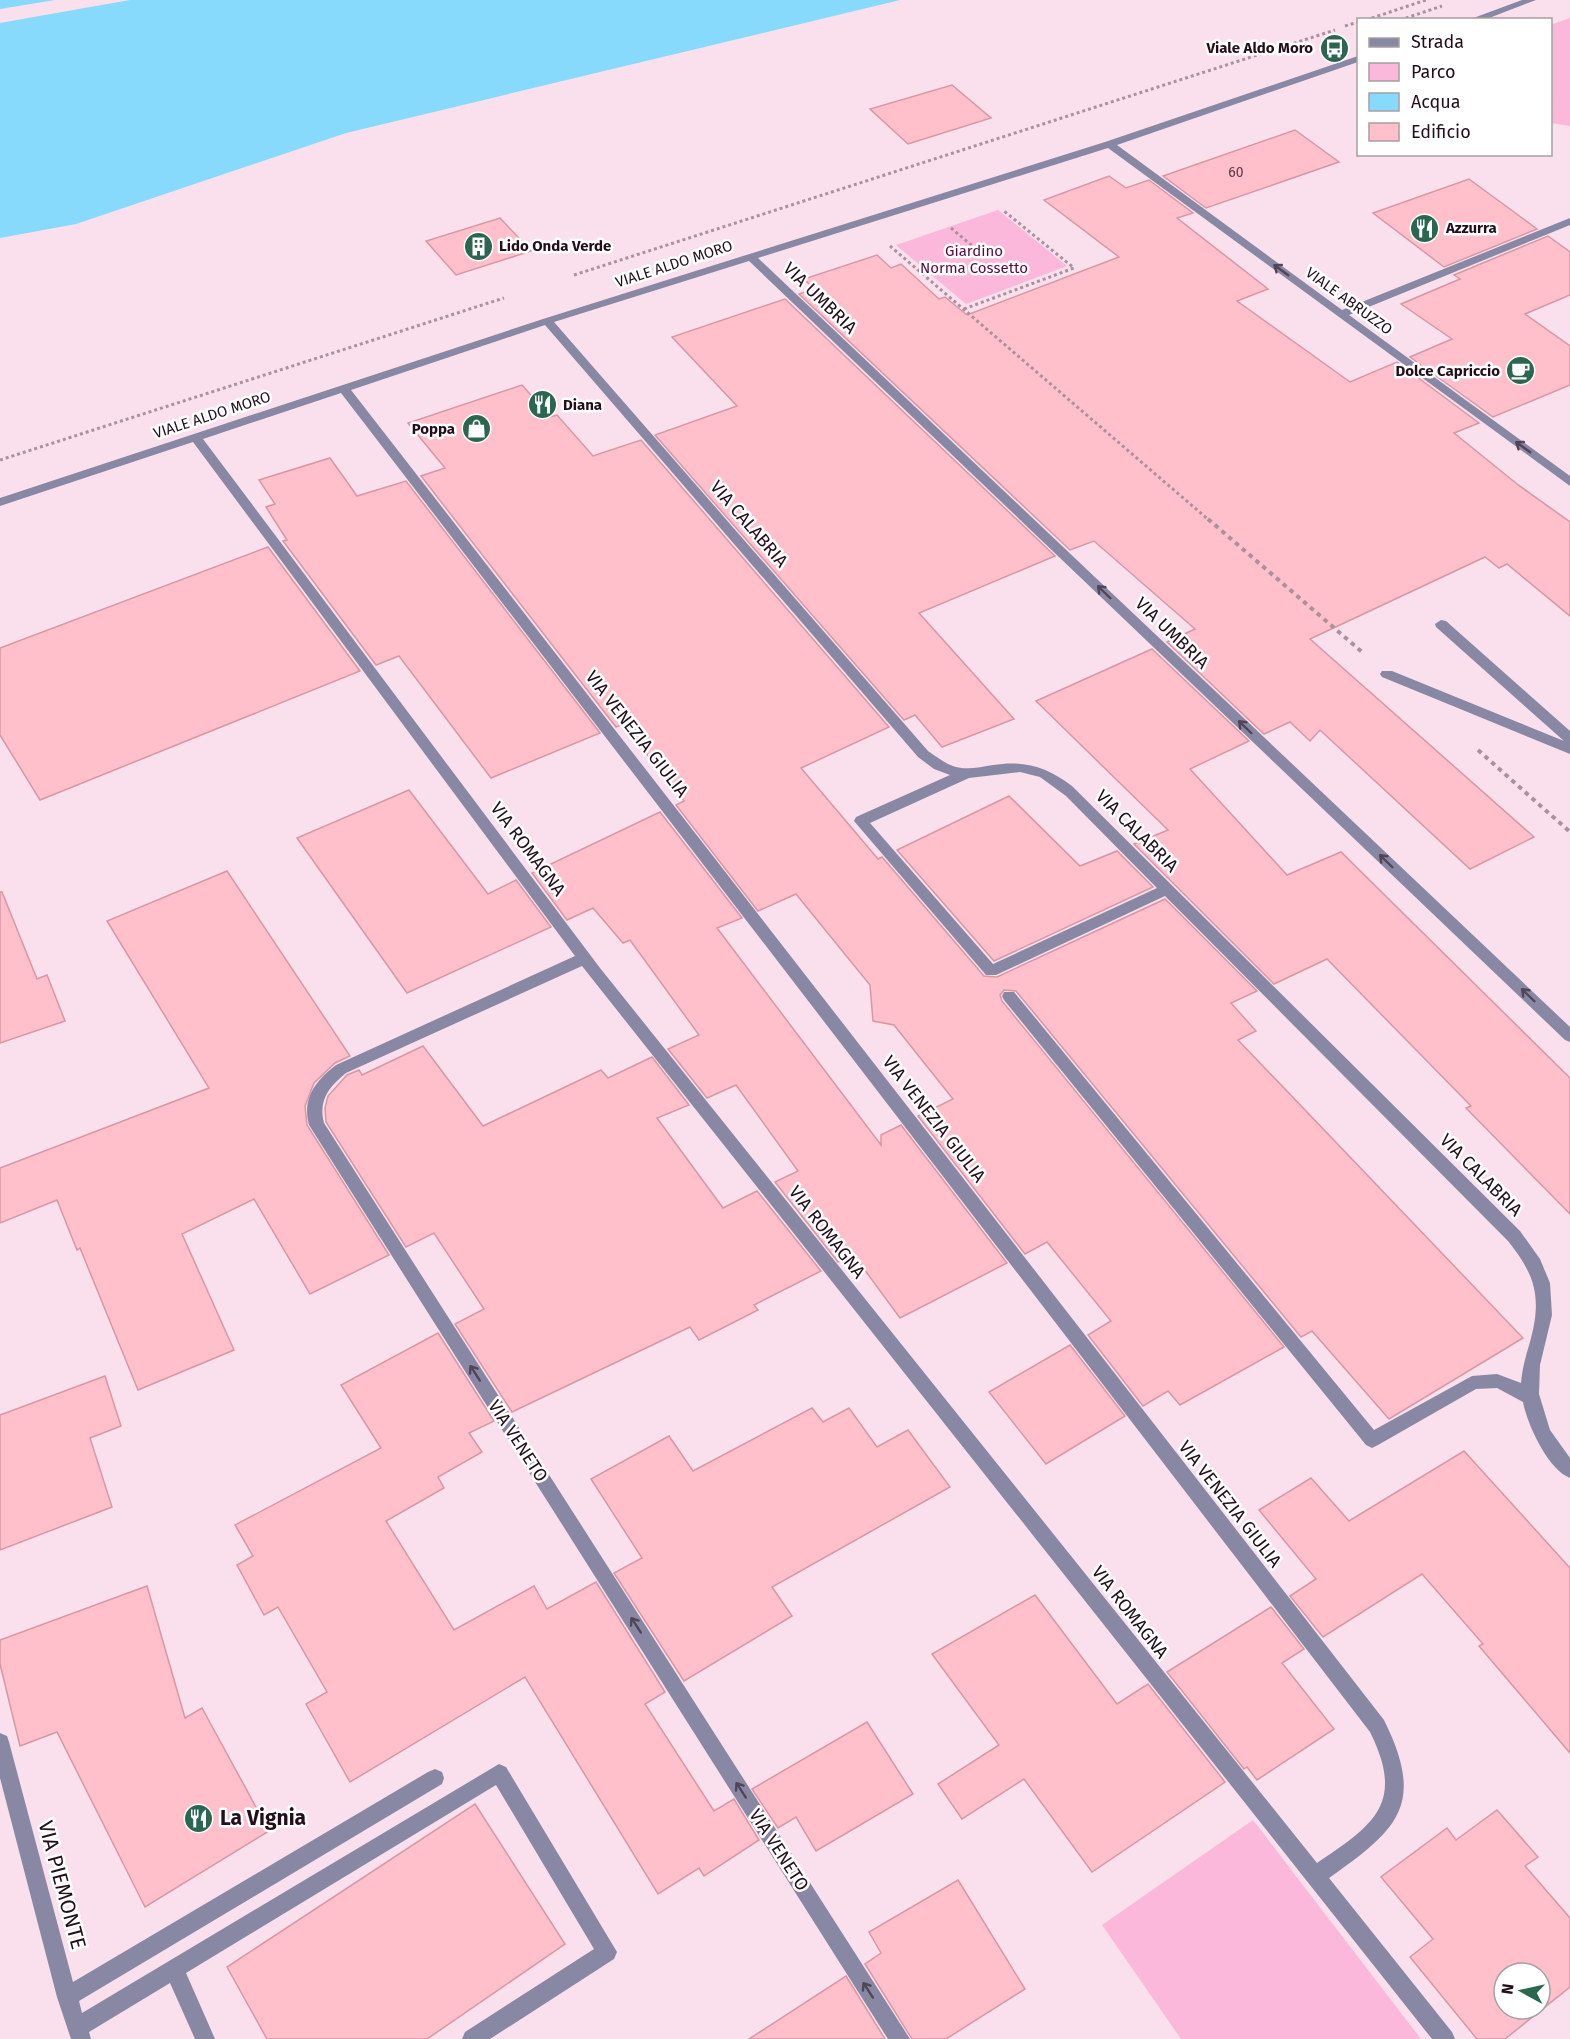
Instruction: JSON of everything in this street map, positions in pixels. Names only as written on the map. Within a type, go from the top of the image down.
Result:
[{"type":"street","points":[[1479,18],[1531,0]]},
{"type":"street","name":"VIALE ALDO MORO","points":[[0,502],[547,321],[1109,144],[1357,60]]},
{"type":"street","name":"VIALE ABRUZZO","points":[[1109,144],[1570,482]]},
{"type":"street","points":[[1341,314],[1570,221]]},
{"type":"street","name":"VIA UMBRIA","points":[[750,256],[1570,1036]]},
{"type":"street","name":"VIA CALABRIA","points":[[547,321],[923,754],[941,768],[966,774],[1019,769],[1034,770],[1048,776],[1071,792],[1514,1236],[1525,1249],[1542,1282],[1545,1300],[1541,1336],[1531,1367],[1531,1398],[1534,1414],[1549,1445],[1570,1470]]},
{"type":"street","name":"VIA VENEZIA GIULIA","points":[[343,387],[1377,1726],[1388,1746],[1393,1765],[1394,1784],[1391,1805],[1383,1821],[1372,1833],[1315,1876]]},
{"type":"street","name":"VIA ROMAGNA","points":[[195,436],[585,958],[1445,2039]]},
{"type":"street","points":[[1441,624],[1570,739]]},
{"type":"street","points":[[1387,674],[1570,749]]},
{"type":"street","points":[[966,774],[861,820],[991,971],[1167,889]]},
{"type":"street","name":"VIA VENETO","points":[[585,958],[341,1069],[319,1088],[313,1115],[316,1125],[900,2039]]},
{"type":"street","points":[[1009,996],[1372,1440],[1473,1383],[1489,1378],[1505,1383],[1531,1398]]},
{"type":"street","name":"VIA PIEMONTE","points":[[0,1742],[67,1997],[79,2034]]},
{"type":"street","points":[[79,2034],[174,1968],[499,1773],[607,1952],[472,2039]]},
{"type":"street","points":[[67,1997],[435,1778]]},
{"type":"street","points":[[174,1968],[205,2039]]},
{"type":"path","points":[[1372,18],[1426,0]]},
{"type":"path","points":[[1406,18],[1450,3]]},
{"type":"path","name":"VIALE ALDO MORO","points":[[566,278],[1357,23]]},
{"type":"path","points":[[963,309],[1074,268],[1003,210]]},
{"type":"path","points":[[950,228],[976,249]]},
{"type":"path","points":[[883,240],[1387,674]]},
{"type":"path","name":"VIALE ALDO MORO","points":[[0,460],[511,296]]},
{"type":"path","points":[[1472,745],[1570,832]]},
{"type":"green space","points":[[1570,18],[1570,126],[1552,123],[1552,24]]},
{"type":"green space","name":"Giardino Norma Cossetto","points":[[998,210],[1067,266],[966,304],[896,245]]},
{"type":"green space","points":[[1253,1820],[1421,2039],[1181,2039],[1102,1925]]},
{"type":"water","points":[[0,0],[900,0],[346,133],[76,224],[0,238]]},
{"type":"pier","points":[[55,0],[130,0],[0,23],[0,9]]},
{"type":"building","points":[[952,85],[991,118],[908,144],[870,109]]},
{"type":"building","points":[[1295,130],[1339,162],[1206,208],[1163,176]]},
{"type":"building","points":[[1109,176],[1126,188],[1149,180],[1193,213],[1177,218],[1268,289],[1237,301],[1350,382],[1397,362],[1479,423],[1454,433],[1517,484],[1570,522],[1570,616],[1507,564],[1499,568],[1485,557],[1310,639],[1534,837],[1470,869],[1320,730],[1310,741],[1290,722],[1264,734],[1167,642],[1195,629],[1094,541],[1070,550],[799,294],[814,289],[804,279],[877,255],[891,268],[901,264],[939,299],[945,297],[967,315],[1119,257],[1044,200]]},
{"type":"building","points":[[1469,179],[1537,229],[1444,267],[1373,213]]},
{"type":"building","name":"Lido Onda Verde","points":[[500,218],[531,251],[456,275],[426,241]]},
{"type":"building","points":[[1548,236],[1570,252],[1570,295],[1525,314],[1570,346],[1570,385],[1493,417],[1410,357],[1452,339],[1401,304],[1460,279],[1454,275]]},
{"type":"building","points":[[785,299],[1055,556],[919,613],[1014,719],[942,747],[915,715],[904,720],[655,435],[737,406],[672,337]]},
{"type":"building","points":[[522,385],[550,417],[557,415],[593,456],[641,440],[889,727],[801,768],[878,859],[882,857],[984,976],[997,977],[1165,899],[1257,991],[1231,1003],[1256,1031],[1238,1040],[1523,1338],[1389,1419],[1312,1331],[1301,1337],[1016,991],[1004,990],[1000,995],[1002,1001],[1284,1347],[1180,1405],[1168,1391],[1143,1406],[1088,1335],[1111,1321],[1047,1242],[1025,1254],[918,1116],[953,1099],[894,1025],[873,1021],[870,985],[796,894],[758,911],[676,805],[684,801],[623,724],[616,727],[421,476],[445,468],[408,423]]},
{"type":"building","points":[[330,458],[357,496],[406,481],[600,733],[491,778],[399,656],[376,665],[283,541],[287,540],[266,507],[275,504],[259,480]]},
{"type":"building","points":[[268,547],[360,671],[40,800],[0,735],[0,648]]},
{"type":"building","points":[[1152,649],[1249,741],[1190,769],[1287,875],[1341,852],[1570,1078],[1570,1214],[1466,1108],[1471,1106],[1327,959],[1274,984],[1134,844],[1168,830],[1036,701]]},
{"type":"building","points":[[409,790],[488,894],[516,880],[551,927],[407,993],[297,838]]},
{"type":"building","points":[[1009,796],[1080,866],[1117,851],[1153,887],[994,961],[897,850]]},
{"type":"building","points":[[660,812],[742,918],[717,928],[881,1145],[881,1135],[901,1125],[1007,1263],[900,1318],[853,1254],[838,1262],[775,1182],[798,1171],[736,1085],[707,1098],[668,1049],[699,1035],[630,940],[623,943],[593,908],[567,920],[532,873]]},
{"type":"building","points":[[227,871],[350,1056],[335,1063],[314,1083],[305,1106],[307,1125],[389,1255],[310,1294],[254,1199],[182,1234],[234,1350],[138,1390],[80,1248],[77,1250],[57,1200],[0,1223],[0,1168],[209,1088],[107,921]]},
{"type":"building","points":[[0,892],[2,892],[37,979],[47,975],[65,1021],[0,1043]]},
{"type":"building","points":[[423,1046],[483,1126],[601,1070],[608,1078],[652,1057],[689,1105],[657,1118],[723,1208],[757,1191],[821,1271],[754,1305],[758,1310],[699,1340],[690,1327],[512,1412],[455,1324],[484,1309],[434,1233],[406,1247],[326,1122],[325,1108],[328,1096],[347,1075],[359,1070],[362,1075]]},
{"type":"building","points":[[438,1333],[494,1421],[469,1433],[482,1452],[438,1477],[444,1488],[386,1521],[454,1630],[534,1586],[547,1609],[596,1582],[665,1692],[645,1704],[714,1811],[734,1799],[759,1840],[704,1876],[699,1868],[658,1894],[525,1677],[350,1782],[306,1704],[327,1692],[278,1607],[264,1615],[237,1565],[253,1556],[235,1525],[381,1448],[341,1385]]},
{"type":"building","points":[[1070,1345],[1125,1416],[1046,1464],[989,1392]]},
{"type":"building","points":[[105,1376],[121,1426],[90,1438],[112,1507],[0,1550],[0,1415]]},
{"type":"building","points":[[812,1408],[823,1422],[849,1408],[877,1447],[908,1430],[950,1487],[772,1587],[792,1616],[684,1681],[614,1573],[642,1558],[591,1479],[669,1436],[693,1471]]},
{"type":"building","points":[[1464,1451],[1570,1568],[1570,1753],[1479,1646],[1483,1644],[1422,1574],[1323,1637],[1290,1596],[1316,1579],[1259,1510],[1311,1478],[1349,1521]]},
{"type":"building","points":[[147,1586],[185,1718],[202,1708],[269,1831],[145,1907],[57,1732],[20,1746],[0,1664],[0,1640]]},
{"type":"building","points":[[1035,1595],[1117,1704],[1148,1684],[1225,1782],[1092,1872],[1024,1779],[962,1819],[938,1784],[999,1745],[932,1654]]},
{"type":"building","points":[[1271,1607],[1304,1649],[1282,1663],[1334,1729],[1257,1780],[1247,1767],[1244,1769],[1167,1672]]},
{"type":"building","points":[[867,1722],[913,1794],[816,1851],[796,1817],[778,1828],[752,1789]]},
{"type":"building","points":[[475,1804],[565,1944],[427,2039],[267,2039],[227,1967]]},
{"type":"building","points":[[1497,1810],[1538,1857],[1525,1866],[1570,1918],[1570,1987],[1552,2001],[1552,1961],[1492,1961],[1492,2021],[1528,2021],[1505,2039],[1477,2039],[1410,1957],[1433,1939],[1381,1877],[1447,1828],[1456,1840]]},
{"type":"building","points":[[958,1880],[1025,1989],[946,2039],[912,2039],[865,1964],[881,1953],[869,1932]]},
{"type":"building","points":[[846,1976],[885,2039],[749,2039]]},
{"type":"place","name":"Viale Aldo Moro","points":[[1334,48]]},
{"type":"place","name":"Azzurra","points":[[1425,228]]},
{"type":"place","name":"Lido Onda Verde","points":[[478,246]]},
{"type":"place","name":"Dolce Capriccio","points":[[1521,371]]},
{"type":"place","name":"Diana","points":[[542,405]]},
{"type":"place","name":"Poppa","points":[[476,429]]},
{"type":"place","name":"La Vignia","points":[[199,1818]]}]
